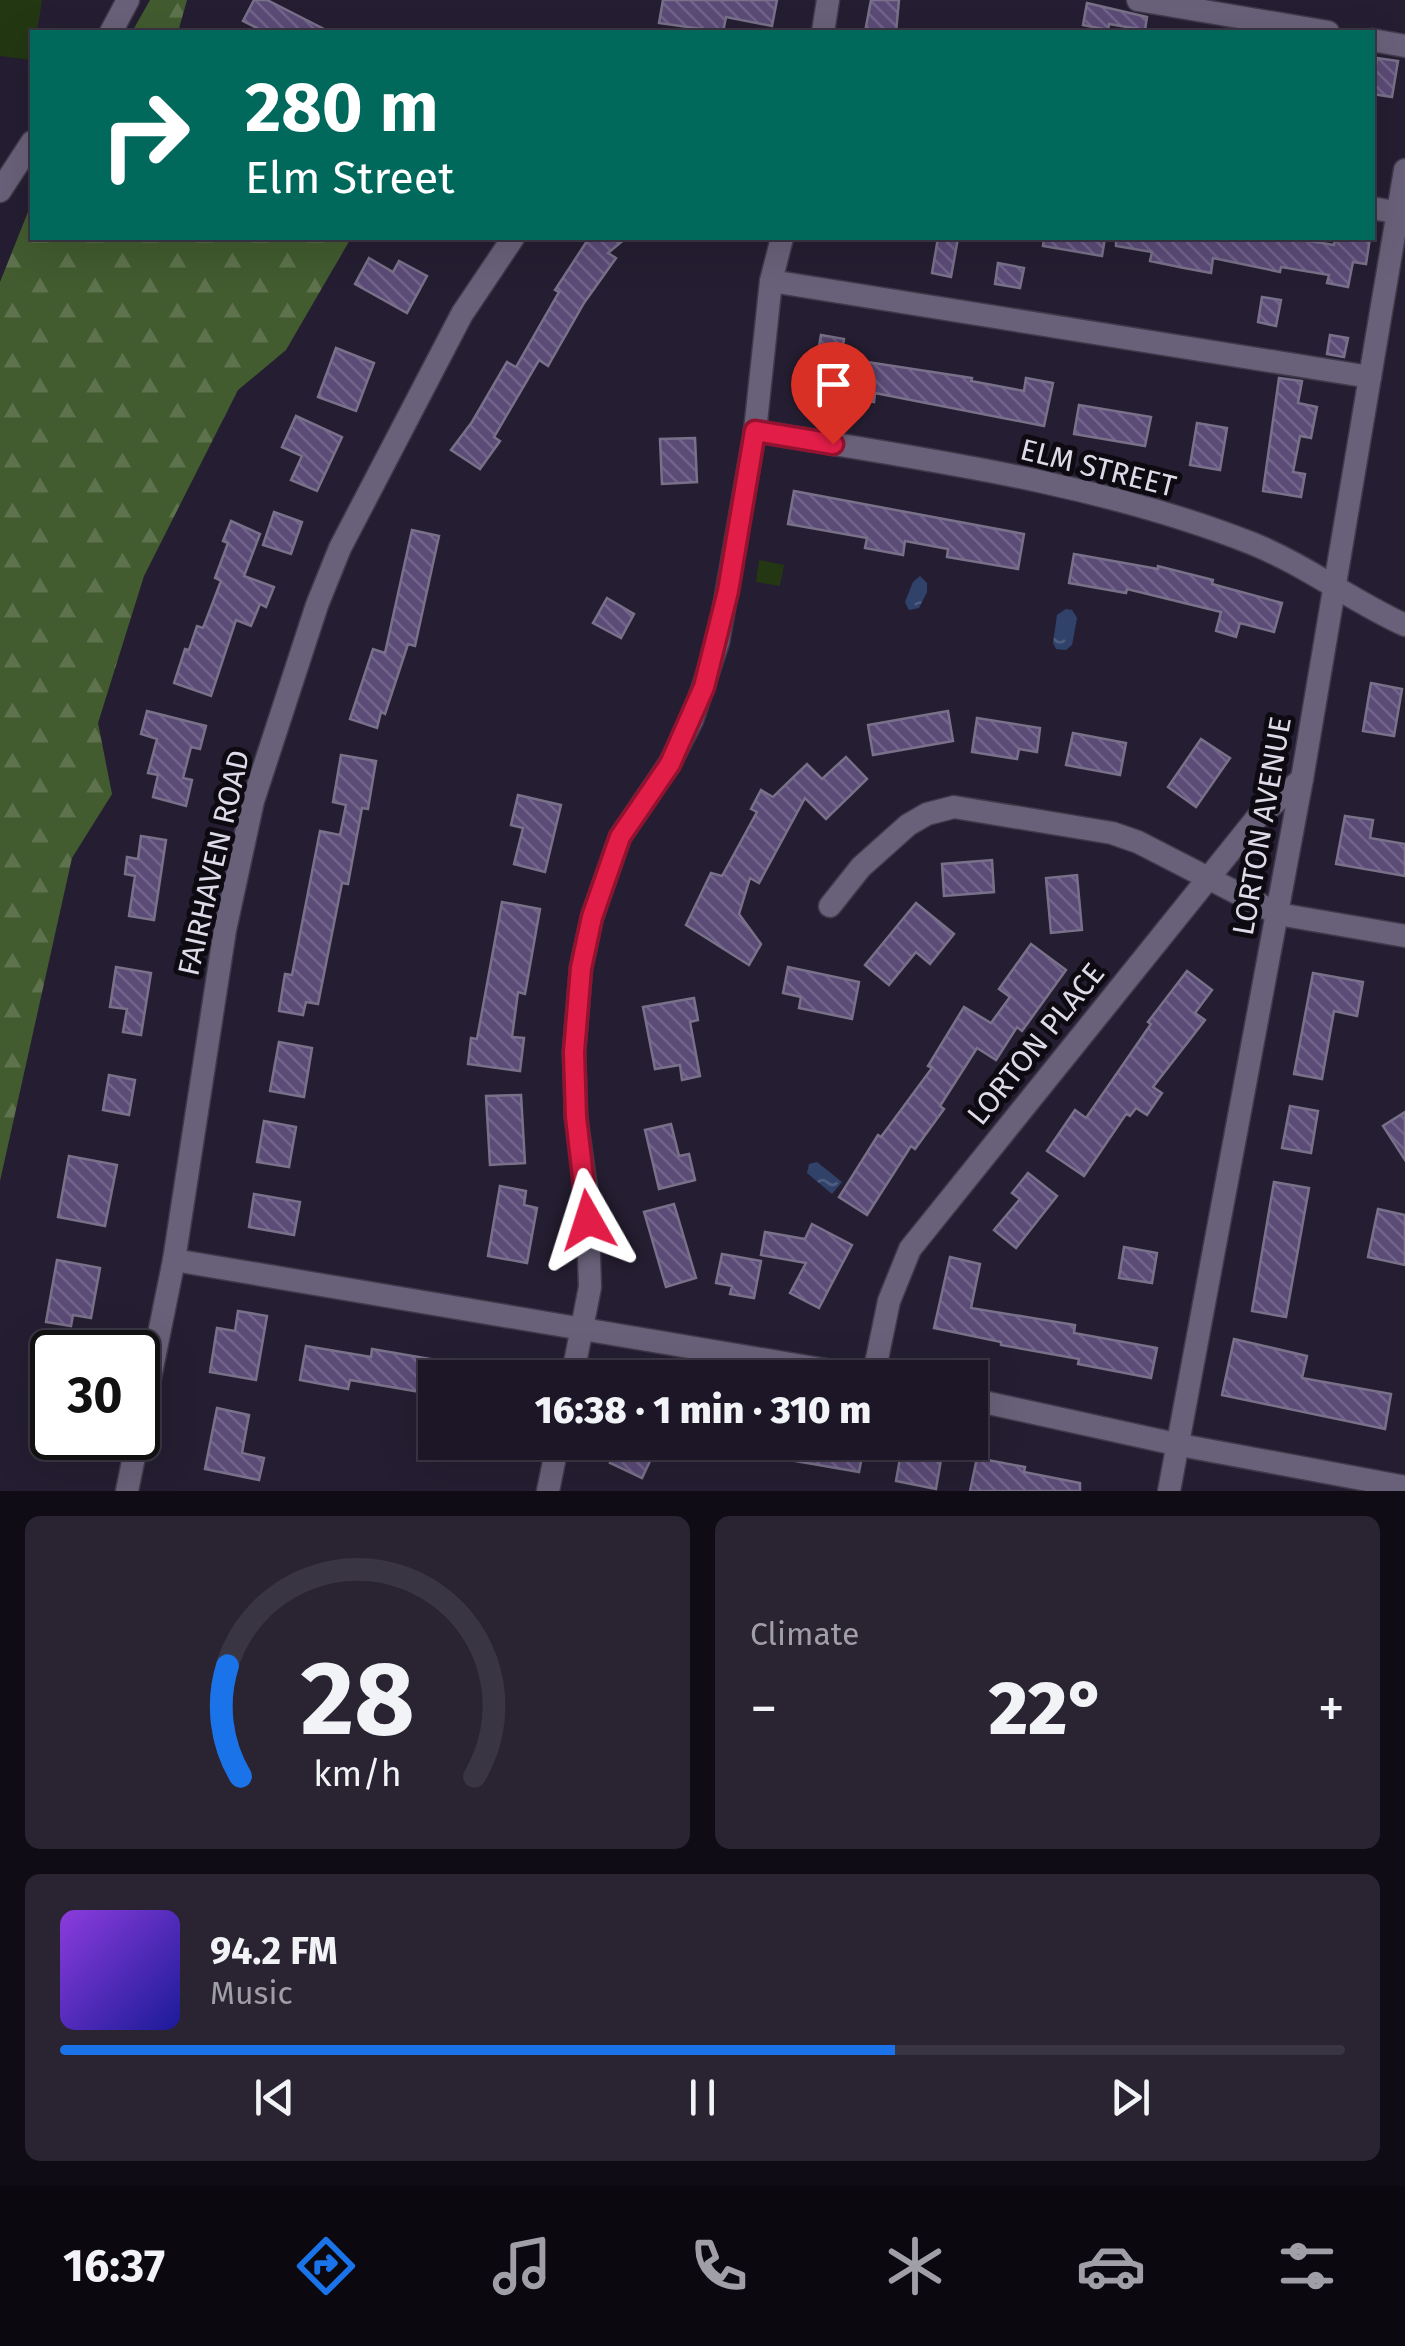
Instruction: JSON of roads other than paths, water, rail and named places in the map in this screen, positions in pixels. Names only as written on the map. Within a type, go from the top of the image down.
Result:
[{"type":"street","points":[[112,30],[128,0]]},
{"type":"street","points":[[823,30],[828,0]]},
{"type":"street","points":[[1138,0],[1316,30]]},
{"type":"street","points":[[1375,41],[1405,46]]},
{"type":"street","points":[[0,192],[30,145]]},
{"type":"street","name":"LORTON AVENUE","points":[[1169,1491],[1278,914],[1401,214],[1405,170]]},
{"type":"street","points":[[1375,209],[1401,214]]},
{"type":"street","name":"FAIRHAVEN ROAD","points":[[127,1491],[174,1260],[225,930],[254,800],[317,605],[340,548],[462,314],[512,240]]},
{"type":"street","points":[[576,1360],[590,1286],[587,1194],[576,1117],[574,1052],[581,968],[592,917],[620,837],[670,764],[704,687],[728,591],[755,431],[771,281],[781,240]]},
{"type":"street","points":[[771,281],[1370,377]]},
{"type":"street","name":"ELM STREET","points":[[755,431],[990,471],[1107,498],[1247,542],[1289,560],[1370,610],[1405,626]]},
{"type":"street","name":"LORTON PLACE","points":[[877,1360],[888,1301],[910,1250],[1256,820],[1302,779]]},
{"type":"street","points":[[830,906],[861,866],[908,824],[954,807],[1112,833],[1138,842],[1278,914],[1405,936]]},
{"type":"street","points":[[174,1260],[769,1360]]},
{"type":"street","points":[[988,1403],[1405,1488]]},
{"type":"street","points":[[548,1491],[554,1460]]},
{"type":"water","points":[[920,576],[927,583],[927,592],[919,608],[909,610],[905,602],[913,582]]},
{"type":"water","points":[[1072,610],[1077,618],[1072,645],[1066,650],[1056,649],[1053,643],[1057,615]]},
{"type":"water","points":[[817,1162],[842,1182],[832,1194],[807,1173],[809,1164]]}]
